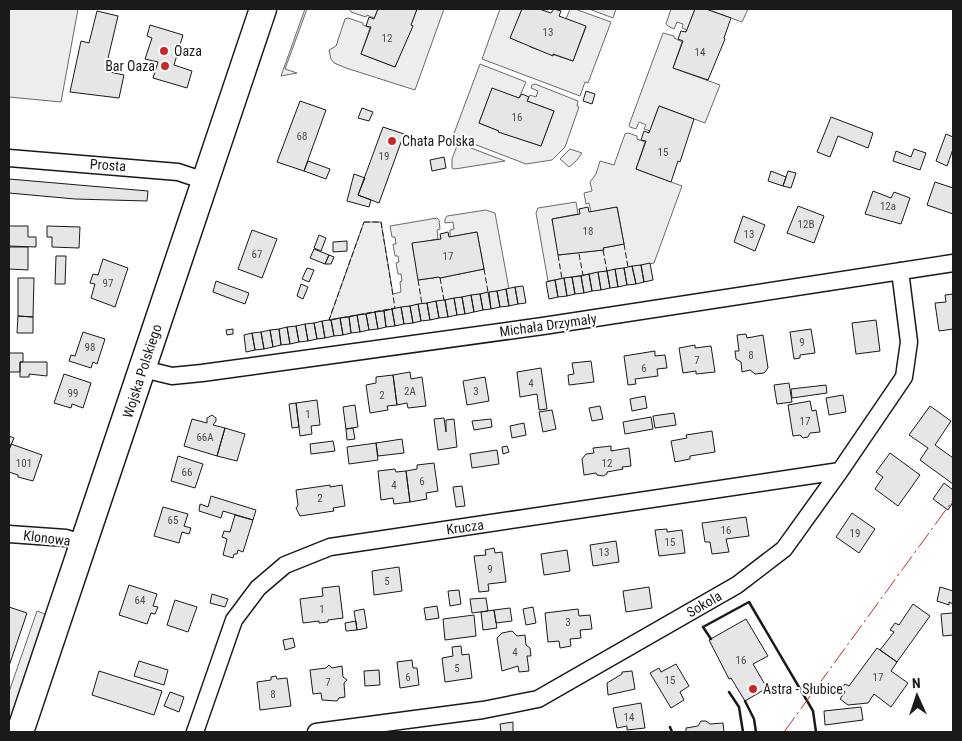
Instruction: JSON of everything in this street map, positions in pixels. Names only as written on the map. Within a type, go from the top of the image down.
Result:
[{"type":"main road","name":"Wojska Polskiego","points":[[20,732],[263,9]]},
{"type":"street","name":"Prosta","points":[[9,158],[178,172],[205,181]]},
{"type":"street","name":"Michała Drzymały","points":[[143,369],[172,376],[202,373],[543,326],[953,264]]},
{"type":"street","name":"Sokola","points":[[316,732],[483,710],[538,699],[737,585],[784,549],[904,377],[909,342],[900,271]]},
{"type":"street","name":"Krucza","points":[[195,732],[234,620],[258,588],[285,565],[330,548],[840,471]]},
{"type":"street","name":"Klonowa","points":[[9,534],[66,538],[84,544]]},
{"type":"shaded area","points":[[9,9],[78,9],[61,102],[9,97]]},
{"type":"shaded area","points":[[305,9],[307,9],[285,69],[297,73],[281,76]]},
{"type":"shaded area","points":[[349,9],[378,9],[374,18],[351,12]]},
{"type":"shaded area","points":[[417,9],[444,9],[415,90],[346,68],[334,63],[331,59],[329,50],[336,46],[345,19],[348,18],[363,23],[363,25],[370,28],[361,54],[395,67]]},
{"type":"shaded area","points":[[500,9],[522,9],[511,38],[530,45],[530,47],[573,61],[586,27],[566,19],[570,9],[575,9],[611,22],[588,83],[585,82],[580,96],[482,59]]},
{"type":"shaded area","points":[[589,9],[616,9],[613,18]]},
{"type":"shaded area","points":[[671,9],[695,9],[687,30],[682,28],[683,24],[677,22],[674,29],[666,24]]},
{"type":"shaded area","points":[[706,9],[748,9],[742,22]]},
{"type":"shaded area","points":[[663,33],[674,36],[674,38],[682,42],[673,68],[720,85],[705,123],[659,106],[650,131],[644,129],[646,125],[639,122],[636,129],[629,125]]},
{"type":"shaded area","points":[[480,64],[526,82],[519,98],[492,89],[479,123],[499,132],[541,146],[554,111],[527,101],[530,95],[536,97],[538,91],[531,88],[532,85],[535,84],[578,101],[577,106],[579,107],[565,147],[552,160],[526,164],[453,136]]},
{"type":"shaded area","points":[[625,134],[637,136],[637,139],[645,142],[636,169],[682,186],[654,263],[548,281],[536,213],[538,208],[576,202],[578,214],[552,219],[559,255],[603,250],[603,248],[624,244],[617,207],[591,212],[589,203],[586,204],[584,193],[592,191],[590,182],[596,174],[600,161],[614,165]]},
{"type":"shaded area","points":[[458,143],[505,161],[452,168],[452,159]]},
{"type":"shaded area","points":[[570,149],[582,153],[569,167],[560,159]]},
{"type":"shaded area","points":[[486,210],[495,213],[509,289],[329,320],[364,222],[381,222],[393,294],[401,292],[400,282],[402,281],[401,274],[398,274],[396,263],[399,262],[398,256],[395,256],[393,244],[396,244],[395,237],[392,237],[390,226],[437,218],[439,220],[438,239],[412,244],[419,280],[440,278],[484,269],[477,232],[450,237],[450,230],[454,229],[453,222],[445,223],[445,219],[447,216]]},
{"type":"shaded area","points":[[37,611],[53,617],[9,732],[9,692]]},
{"type":"building","points":[[378,9],[417,9],[411,25],[413,26],[395,67],[361,54],[371,27],[366,26],[369,17],[374,19]]},
{"type":"building","points":[[522,9],[539,9],[551,13],[554,9],[561,11],[559,16],[586,26],[573,61],[553,54],[553,56],[510,38]]},
{"type":"building","points":[[695,9],[706,9],[731,18],[725,39],[708,80],[673,68],[683,41],[678,39],[681,31],[686,32]]},
{"type":"building","points":[[97,11],[118,16],[105,71],[124,75],[119,98],[70,92],[81,41],[89,43]]},
{"type":"building","points":[[150,25],[183,35],[174,65],[192,71],[187,88],[153,78],[158,62],[145,59],[152,38],[147,36]]},
{"type":"building","points":[[492,88],[519,98],[522,94],[529,97],[527,101],[554,111],[541,146],[498,132],[479,123]]},
{"type":"building","points":[[586,91],[595,94],[592,104],[583,101]]},
{"type":"building","points":[[300,101],[326,110],[304,171],[277,162]]},
{"type":"building","points":[[659,106],[694,119],[680,162],[678,161],[671,182],[636,169],[646,141],[641,140],[644,131],[649,133]]},
{"type":"building","points":[[362,108],[373,112],[369,121],[358,118]]},
{"type":"building","points":[[831,117],[873,133],[868,148],[838,136],[830,157],[817,152]]},
{"type":"building","points":[[383,127],[404,134],[379,203],[358,195]]},
{"type":"building","points":[[946,134],[953,137],[953,149],[947,166],[936,161]]},
{"type":"building","points":[[914,149],[926,153],[920,170],[893,161],[896,151],[911,157]]},
{"type":"building","points":[[444,157],[446,168],[432,171],[430,160]]},
{"type":"building","points":[[308,161],[330,169],[326,179],[304,171]]},
{"type":"building","points":[[771,171],[786,177],[783,186],[768,181]]},
{"type":"building","points":[[788,171],[796,173],[791,188],[783,186]]},
{"type":"building","points":[[354,174],[365,178],[358,195],[371,200],[369,207],[347,201]]},
{"type":"building","points":[[9,179],[148,191],[147,201],[75,199],[9,193]]},
{"type":"building","points":[[935,182],[953,188],[953,214],[927,205]]},
{"type":"building","points":[[873,191],[891,198],[894,192],[910,198],[901,224],[865,214]]},
{"type":"building","points":[[798,206],[824,216],[814,243],[787,233]]},
{"type":"building","points":[[588,207],[589,212],[617,207],[624,244],[603,248],[604,250],[558,255],[552,219],[580,214],[579,209]]},
{"type":"building","points":[[743,216],[765,225],[755,251],[734,242]]},
{"type":"building","points":[[9,226],[28,226],[28,237],[36,237],[36,247],[9,246]]},
{"type":"building","points":[[47,226],[80,227],[79,248],[52,247],[52,237],[47,237]]},
{"type":"building","points":[[252,230],[277,239],[262,278],[238,269]]},
{"type":"building","points":[[448,232],[449,237],[477,232],[484,269],[440,278],[418,280],[412,243],[441,239],[440,234]]},
{"type":"building","points":[[319,235],[326,238],[321,251],[314,248]]},
{"type":"building","points":[[347,241],[347,251],[333,252],[333,242]]},
{"type":"building","points":[[9,247],[28,247],[28,270],[9,269]]},
{"type":"building","points":[[314,249],[329,255],[325,264],[310,258]]},
{"type":"building","points":[[329,255],[334,257],[331,264],[325,264]]},
{"type":"building","points":[[56,256],[66,256],[65,284],[55,284]]},
{"type":"building","points":[[103,259],[128,268],[115,307],[91,298],[95,284],[90,283],[93,274],[98,275]]},
{"type":"building","points":[[650,263],[653,280],[644,282],[641,265]]},
{"type":"building","points":[[641,265],[644,282],[636,284],[632,266]]},
{"type":"building","points":[[632,266],[636,284],[627,285],[624,268]]},
{"type":"building","points":[[307,268],[314,270],[309,282],[302,279]]},
{"type":"building","points":[[624,268],[627,285],[618,287],[615,269]]},
{"type":"building","points":[[615,269],[618,287],[610,288],[607,271]]},
{"type":"building","points":[[607,271],[610,288],[601,290],[598,272]]},
{"type":"building","points":[[598,272],[601,290],[592,291],[589,274]]},
{"type":"building","points":[[589,274],[592,291],[584,293],[581,276]]},
{"type":"building","points":[[581,276],[584,293],[575,294],[572,277]]},
{"type":"building","points":[[572,277],[575,294],[567,296],[564,278]]},
{"type":"building","points":[[18,278],[34,278],[33,317],[18,316]]},
{"type":"building","points":[[564,278],[567,296],[558,297],[555,280]]},
{"type":"building","points":[[555,280],[558,297],[549,299],[546,282]]},
{"type":"building","points":[[216,281],[249,293],[245,304],[213,292]]},
{"type":"building","points":[[301,284],[308,287],[303,299],[297,296]]},
{"type":"building","points":[[523,286],[526,303],[518,304],[515,287]]},
{"type":"building","points":[[515,287],[518,304],[509,306],[506,289]]},
{"type":"building","points":[[506,289],[509,306],[500,307],[497,291]]},
{"type":"building","points":[[497,291],[500,307],[491,309],[489,292]]},
{"type":"building","points":[[488,292],[491,309],[483,310],[480,294]]},
{"type":"building","points":[[480,294],[483,310],[474,312],[471,295]]},
{"type":"building","points":[[953,294],[953,329],[939,331],[935,303],[946,302],[945,295]]},
{"type":"building","points":[[471,295],[474,312],[465,314],[462,297]]},
{"type":"building","points":[[462,297],[465,314],[457,315],[454,298]]},
{"type":"building","points":[[454,298],[457,315],[448,317],[445,300]]},
{"type":"building","points":[[445,300],[448,317],[439,318],[436,301]]},
{"type":"building","points":[[436,301],[439,318],[430,320],[427,303]]},
{"type":"building","points":[[427,303],[430,320],[421,321],[418,304]]},
{"type":"building","points":[[418,304],[421,321],[413,323],[410,306]]},
{"type":"building","points":[[410,306],[413,323],[404,324],[401,307]]},
{"type":"building","points":[[401,307],[404,324],[395,326],[392,309]]},
{"type":"building","points":[[392,309],[395,326],[386,327],[384,311]]},
{"type":"building","points":[[384,311],[386,327],[378,329],[375,312]]},
{"type":"building","points":[[375,312],[378,329],[369,330],[366,314]]},
{"type":"building","points":[[366,314],[369,330],[360,332],[357,315]]},
{"type":"building","points":[[357,315],[360,332],[351,333],[349,317]]},
{"type":"building","points":[[18,316],[33,317],[33,333],[17,333]]},
{"type":"building","points":[[349,317],[351,333],[343,335],[340,318]]},
{"type":"building","points":[[340,318],[343,335],[334,336],[331,320]]},
{"type":"building","points":[[331,320],[334,336],[325,338],[322,321]]},
{"type":"building","points":[[876,320],[880,351],[856,354],[852,323]]},
{"type":"building","points":[[322,321],[325,338],[317,339],[314,323]]},
{"type":"building","points":[[314,323],[317,339],[308,341],[305,324]]},
{"type":"building","points":[[305,324],[308,341],[299,342],[296,326]]},
{"type":"building","points":[[296,326],[299,342],[290,344],[287,327]]},
{"type":"building","points":[[287,327],[290,344],[281,345],[279,329]]},
{"type":"building","points":[[233,329],[233,334],[227,335],[226,330]]},
{"type":"building","points":[[279,329],[281,345],[273,347],[270,330]]},
{"type":"building","points":[[811,329],[815,353],[800,355],[800,358],[794,359],[790,332]]},
{"type":"building","points":[[270,330],[273,347],[264,349],[261,332]]},
{"type":"building","points":[[83,332],[105,339],[97,364],[93,362],[91,368],[69,361],[71,355],[75,356]]},
{"type":"building","points":[[261,332],[264,349],[255,350],[252,333]]},
{"type":"building","points":[[252,333],[255,350],[246,352],[244,335]]},
{"type":"building","points":[[746,334],[747,338],[763,335],[768,368],[764,373],[755,374],[750,370],[742,372],[741,362],[736,359],[735,351],[739,351],[737,335]]},
{"type":"building","points":[[695,345],[695,348],[711,346],[715,372],[696,374],[696,371],[683,373],[679,348]]},
{"type":"building","points":[[655,351],[655,356],[665,355],[667,368],[657,369],[658,376],[635,379],[636,384],[628,385],[624,356]]},
{"type":"building","points":[[9,353],[23,353],[23,362],[20,362],[20,372],[9,372]]},
{"type":"building","points":[[591,361],[594,382],[569,385],[568,375],[574,374],[572,363]]},
{"type":"building","points":[[20,362],[47,362],[47,376],[29,374],[29,377],[20,377]]},
{"type":"building","points":[[541,368],[547,409],[539,410],[537,394],[520,397],[517,372]]},
{"type":"building","points":[[410,372],[411,379],[422,377],[426,406],[408,408],[407,403],[397,405],[393,375]]},
{"type":"building","points":[[64,374],[91,383],[83,408],[72,404],[71,408],[54,403]]},
{"type":"building","points":[[393,375],[397,405],[387,406],[388,410],[370,413],[366,385],[376,383],[376,377]]},
{"type":"building","points":[[485,377],[489,401],[467,405],[463,381]]},
{"type":"building","points":[[789,383],[792,402],[777,404],[774,385]]},
{"type":"building","points":[[826,385],[827,393],[792,398],[791,389]]},
{"type":"building","points":[[843,395],[846,412],[829,415],[826,398]]},
{"type":"building","points":[[645,396],[647,408],[632,411],[630,399]]},
{"type":"building","points":[[317,400],[320,425],[311,426],[312,434],[300,436],[296,403]]},
{"type":"building","points":[[810,401],[812,411],[816,410],[820,432],[810,433],[808,437],[803,438],[800,435],[793,436],[788,405]]},
{"type":"building","points":[[296,403],[299,427],[292,428],[289,404]]},
{"type":"building","points":[[355,405],[358,427],[346,429],[343,407]]},
{"type":"building","points":[[600,406],[603,419],[592,421],[589,408]]},
{"type":"building","points":[[930,406],[951,421],[935,445],[953,458],[953,484],[920,460],[928,448],[909,435]]},
{"type":"building","points":[[552,410],[556,429],[543,432],[539,412]]},
{"type":"building","points":[[674,413],[676,425],[655,428],[653,416]]},
{"type":"building","points":[[212,415],[216,418],[213,425],[225,428],[217,456],[184,446],[192,419],[207,423],[207,418]]},
{"type":"building","points":[[651,417],[653,429],[625,434],[623,422]]},
{"type":"building","points":[[444,418],[446,432],[446,420],[454,419],[457,447],[438,450],[434,419]]},
{"type":"building","points":[[491,419],[492,427],[474,430],[472,421]]},
{"type":"building","points":[[524,423],[526,435],[512,438],[510,426]]},
{"type":"building","points":[[225,428],[245,434],[237,461],[217,456]]},
{"type":"building","points":[[353,428],[355,439],[347,440],[346,429]]},
{"type":"building","points":[[712,431],[715,452],[690,456],[690,459],[675,462],[671,441],[687,438],[686,435]]},
{"type":"building","points":[[9,436],[14,438],[9,450]]},
{"type":"building","points":[[402,439],[404,453],[378,456],[376,443]]},
{"type":"building","points":[[333,441],[335,451],[311,454],[310,444]]},
{"type":"building","points":[[376,443],[378,460],[349,464],[347,447]]},
{"type":"building","points":[[11,444],[42,455],[33,481],[18,477],[18,475],[9,472],[9,450]]},
{"type":"building","points":[[507,446],[509,452],[503,454],[502,447]]},
{"type":"building","points":[[611,446],[611,451],[629,448],[631,466],[607,472],[603,476],[596,473],[584,475],[582,459],[586,454],[594,453],[593,448]]},
{"type":"building","points":[[497,450],[499,464],[472,468],[470,454]]},
{"type":"building","points":[[890,453],[920,475],[898,506],[875,489],[883,477],[876,472]]},
{"type":"building","points":[[178,456],[203,464],[195,488],[171,481]]},
{"type":"building","points":[[434,463],[438,491],[426,493],[427,499],[410,502],[406,471],[417,469],[417,465]]},
{"type":"building","points":[[395,469],[396,472],[406,471],[410,502],[394,504],[393,498],[381,500],[378,471]]},
{"type":"building","points":[[944,483],[953,490],[953,502],[948,510],[933,499]]},
{"type":"building","points":[[330,485],[330,487],[342,485],[345,506],[333,508],[334,511],[300,516],[296,508],[298,505],[296,490]]},
{"type":"building","points":[[462,486],[465,506],[456,507],[453,487]]},
{"type":"building","points":[[211,496],[256,510],[253,520],[223,511],[221,518],[199,511],[200,504],[208,507]]},
{"type":"building","points":[[163,507],[188,514],[184,526],[191,528],[189,534],[182,532],[179,543],[154,536]]},
{"type":"building","points":[[852,513],[875,529],[859,553],[836,537]]},
{"type":"building","points":[[235,515],[253,520],[243,552],[238,550],[233,558],[223,555],[227,539],[222,537],[224,531],[230,532]]},
{"type":"building","points":[[746,517],[749,536],[726,539],[729,552],[712,554],[710,542],[705,542],[702,523]]},
{"type":"building","points":[[667,529],[667,532],[682,530],[685,553],[659,556],[655,530]]},
{"type":"building","points":[[616,541],[619,562],[593,566],[590,545]]},
{"type":"building","points":[[494,548],[495,553],[502,552],[506,582],[488,584],[489,591],[479,592],[474,556],[486,555],[485,550]]},
{"type":"building","points":[[567,550],[570,571],[544,575],[541,554]]},
{"type":"building","points":[[399,567],[402,591],[374,595],[372,571]]},
{"type":"building","points":[[129,585],[157,594],[153,606],[158,607],[155,614],[151,613],[147,624],[119,615]]},
{"type":"building","points":[[339,586],[343,618],[328,620],[328,622],[303,623],[300,599],[323,596],[322,588]]},
{"type":"building","points":[[649,587],[652,608],[626,612],[623,591]]},
{"type":"building","points":[[940,587],[953,591],[953,604],[949,602],[949,605],[937,601]]},
{"type":"building","points":[[459,590],[461,604],[450,606],[448,591]]},
{"type":"building","points":[[212,594],[228,599],[225,607],[210,603]]},
{"type":"building","points":[[486,598],[488,611],[472,613],[470,599]]},
{"type":"building","points":[[175,600],[197,607],[188,632],[167,625]]},
{"type":"building","points":[[913,604],[930,616],[897,662],[880,650],[894,632],[890,630],[895,623],[899,625]]},
{"type":"building","points":[[437,606],[439,618],[426,620],[424,608]]},
{"type":"building","points":[[9,607],[27,613],[9,666]]},
{"type":"building","points":[[533,607],[536,623],[526,625],[523,609]]},
{"type":"building","points":[[510,608],[512,621],[496,623],[494,610]]},
{"type":"building","points":[[364,609],[367,628],[357,630],[354,611]]},
{"type":"building","points":[[578,609],[579,616],[590,615],[592,629],[580,630],[581,638],[570,639],[571,646],[560,648],[559,641],[548,642],[545,613]]},
{"type":"building","points":[[494,610],[497,628],[483,630],[481,612]]},
{"type":"building","points":[[953,613],[953,635],[943,636],[941,614]]},
{"type":"building","points":[[474,615],[476,636],[445,640],[443,619]]},
{"type":"building","points":[[746,619],[768,656],[753,664],[767,688],[745,701],[731,678],[729,679],[709,640]]},
{"type":"building","points":[[356,621],[357,630],[346,631],[345,623]]},
{"type":"building","points":[[512,631],[517,636],[525,635],[526,645],[530,648],[531,656],[527,656],[529,671],[519,672],[518,666],[502,671],[497,638],[502,633]]},
{"type":"building","points":[[293,638],[295,647],[285,650],[283,640]]},
{"type":"building","points":[[461,646],[462,655],[469,654],[472,678],[445,682],[442,658],[453,656],[452,647]]},
{"type":"building","points":[[877,648],[897,662],[891,671],[908,683],[891,707],[874,694],[868,703],[848,705],[840,699],[845,692],[841,689],[845,684],[849,686]]},
{"type":"building","points":[[412,660],[413,668],[417,668],[419,685],[400,688],[397,662]]},
{"type":"building","points":[[139,661],[168,670],[164,685],[134,676]]},
{"type":"building","points":[[676,664],[689,686],[680,692],[684,700],[671,708],[650,673],[659,668],[661,672]]},
{"type":"building","points":[[329,665],[332,668],[342,666],[343,677],[347,680],[344,683],[345,697],[339,698],[337,701],[322,700],[321,693],[313,694],[310,670],[326,668]]},
{"type":"building","points":[[379,670],[380,685],[365,686],[364,671]]},
{"type":"building","points":[[99,671],[162,691],[154,715],[92,695]]},
{"type":"building","points":[[632,671],[635,689],[608,695],[607,683],[622,674],[622,672]]},
{"type":"building","points":[[276,676],[277,679],[287,678],[291,706],[260,710],[257,682],[271,680],[271,677]]},
{"type":"building","points":[[170,692],[184,697],[179,712],[164,706]]},
{"type":"building","points":[[641,703],[645,728],[627,730],[627,726],[617,728],[613,708]]},
{"type":"building","points":[[861,707],[863,720],[825,725],[824,711]]},
{"type":"building","points":[[701,721],[706,721],[710,724],[723,723],[724,732],[686,732],[686,728],[698,726]]},
{"type":"building","points":[[513,722],[513,732],[501,732],[500,724]]},
{"type":"fence","points":[[364,222],[381,222],[395,308],[329,320],[364,222]]},
{"type":"fence","points":[[624,244],[628,267]]},
{"type":"fence","points":[[603,250],[607,271]]},
{"type":"fence","points":[[579,254],[583,275]]},
{"type":"fence","points":[[558,255],[562,279]]},
{"type":"fence","points":[[484,269],[488,292]]},
{"type":"fence","points":[[440,278],[444,300]]},
{"type":"fence","points":[[418,280],[422,304]]},
{"type":"wall","points":[[711,639],[703,627],[749,602],[813,711],[816,732]]},
{"type":"wall","points":[[729,692],[739,707],[743,732]]},
{"type":"wall","points":[[745,701],[754,719],[756,732]]},
{"type":"wall","points":[[670,727],[672,732]]},
{"type":"power","points":[[784,732],[953,500]]},
{"type":"place","name":"Oaza","points":[[164,51]]},
{"type":"place","name":"Bar Oaza","points":[[165,66]]},
{"type":"place","name":"Chata Polska","points":[[392,141]]},
{"type":"place","name":"Astra - Słubice","points":[[753,689]]}]
